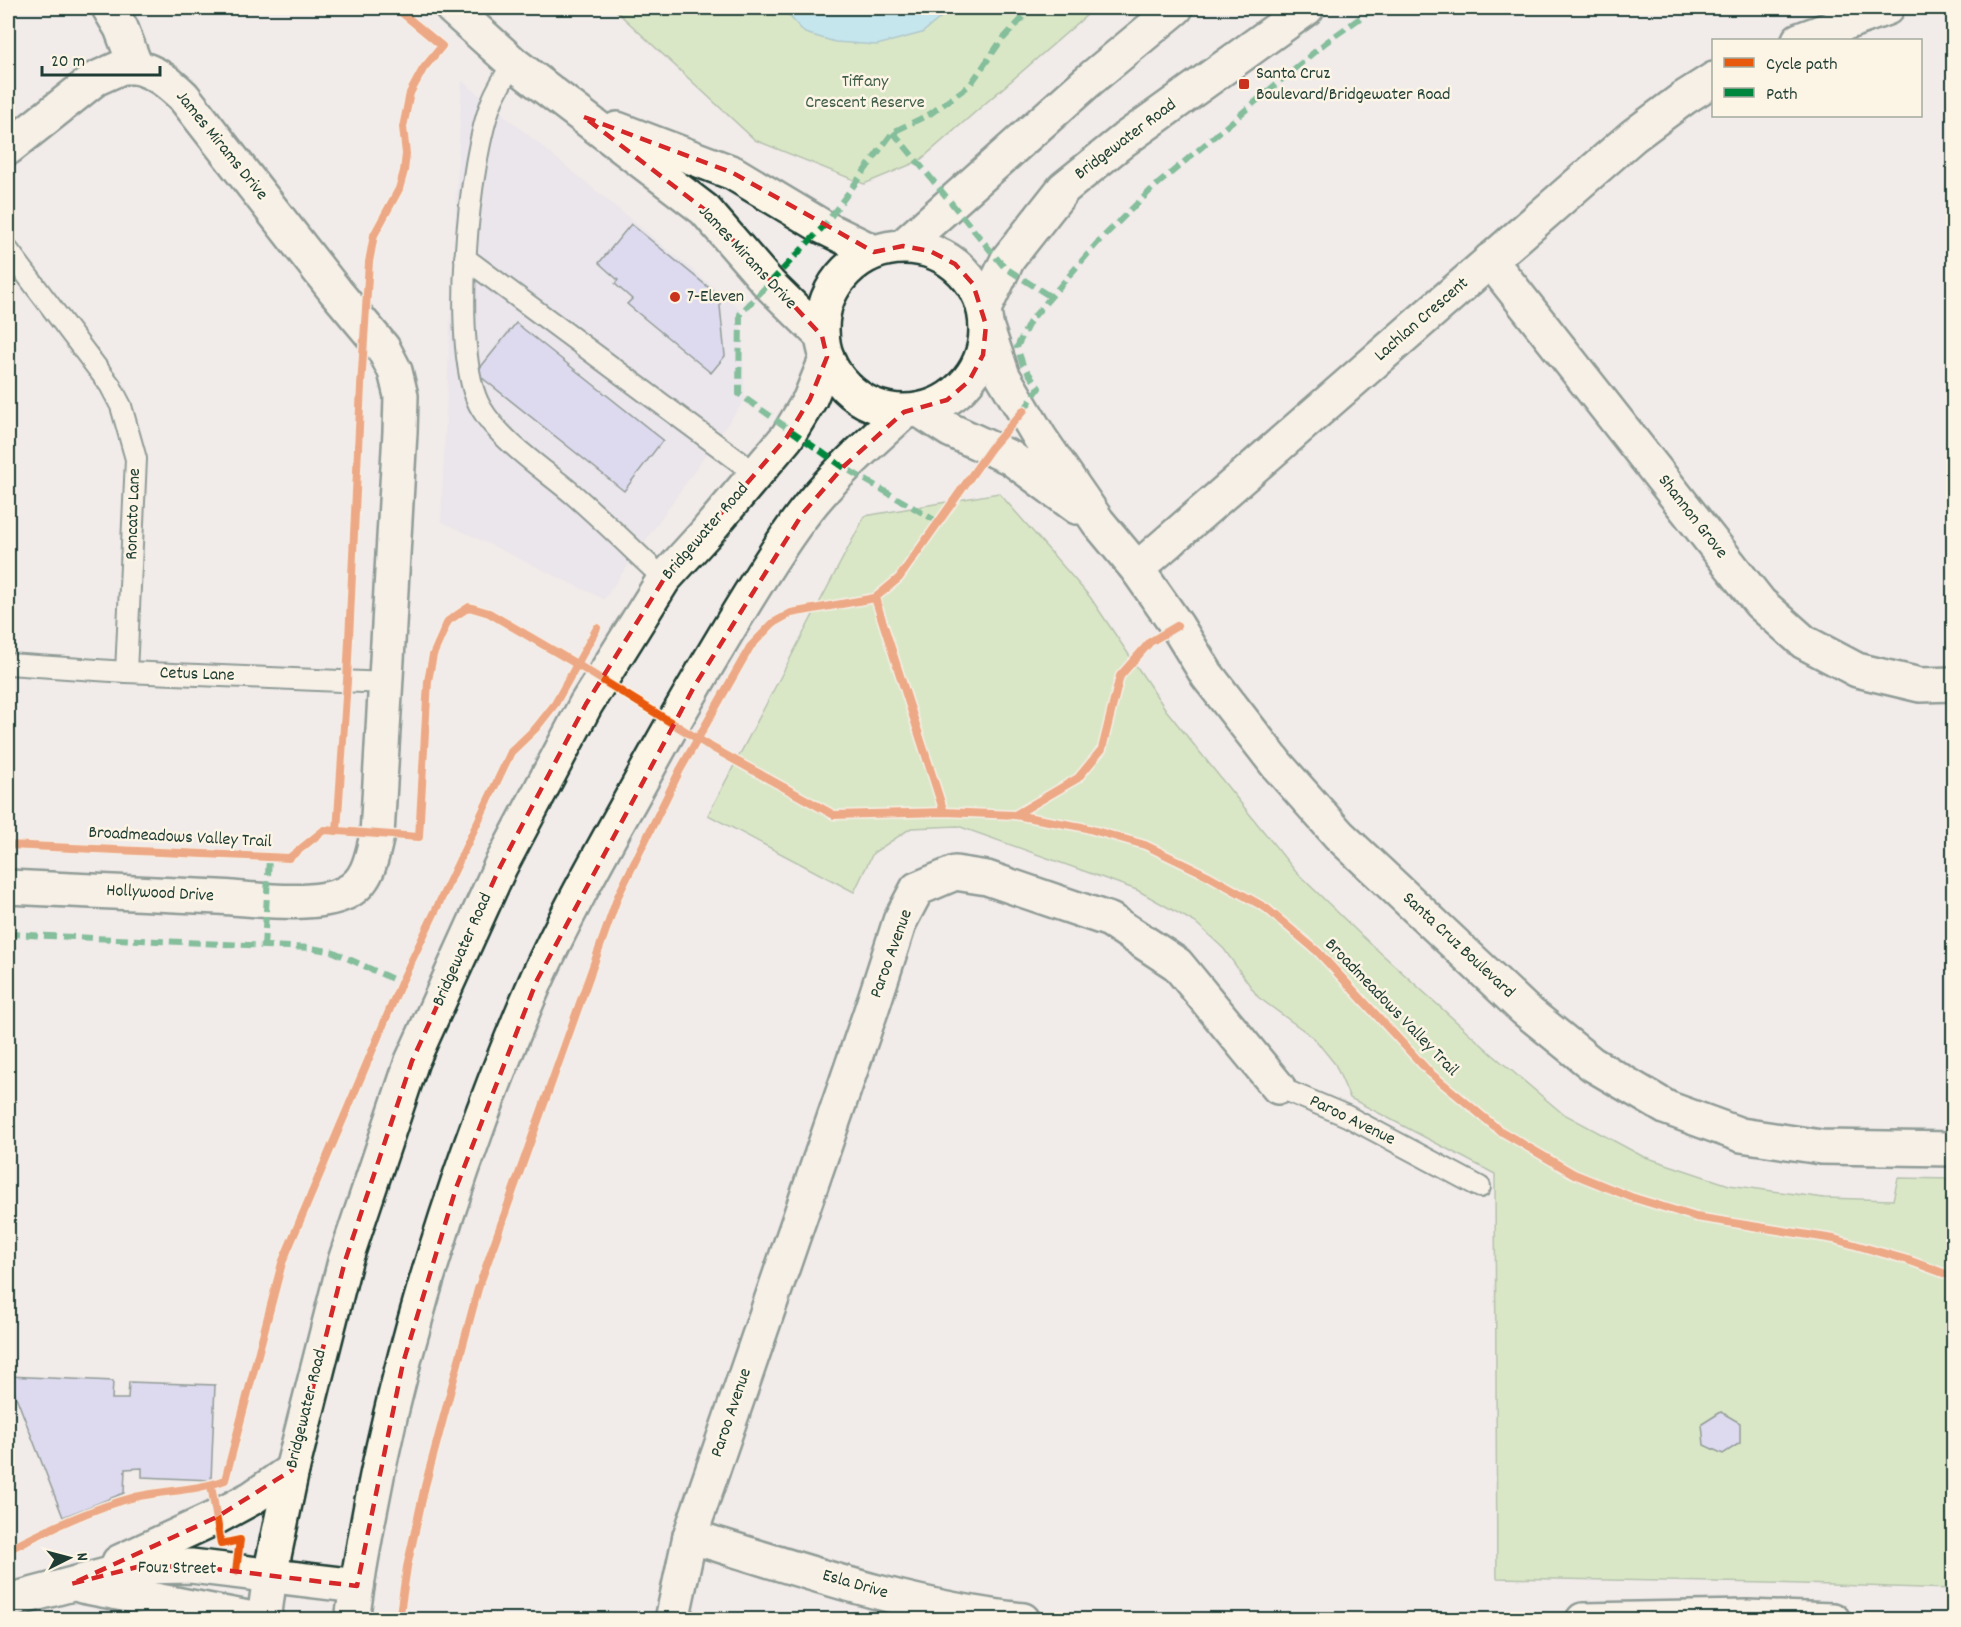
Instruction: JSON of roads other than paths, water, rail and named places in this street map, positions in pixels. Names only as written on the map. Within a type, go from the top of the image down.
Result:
[{"type":"street","points":[[8,148],[95,79],[122,67],[136,67],[122,27],[109,8]]},
{"type":"street","name":"James Mirams Drive","points":[[452,8],[513,63],[705,210],[825,346]]},
{"type":"street","points":[[911,411],[879,408],[857,397],[839,379],[825,346],[824,310],[834,286],[851,266],[889,249],[1176,8]]},
{"type":"street","name":"Bridgewater Road","points":[[985,317],[1008,258],[1064,188],[1125,139],[1307,8]]},
{"type":"street","points":[[1802,39],[1887,8]]},
{"type":"street","name":"James Mirams Drive","points":[[136,67],[151,71],[167,81],[183,96],[336,292],[383,348],[395,371],[401,396],[387,683]]},
{"type":"street","name":"Lachlan Crescent","points":[[1137,568],[1634,136],[1712,80]]},
{"type":"street","name":"James Mirams Drive","points":[[584,117],[733,173],[823,227],[889,249]]},
{"type":"street","points":[[352,1620],[368,1520],[403,1363],[456,1188],[502,1063],[537,980],[586,881],[695,685],[766,568],[803,513],[843,467],[911,411],[946,400],[969,381],[983,355],[985,317],[973,284],[955,264],[930,251],[889,249]]},
{"type":"street","name":"Shannon Grove","points":[[1490,260],[1760,603],[1804,642],[1857,670],[1920,685],[1953,684]]},
{"type":"street","name":"Santa Cruz Boulevard","points":[[985,317],[1003,376],[1040,438],[1098,522],[1137,568],[1207,675],[1277,765],[1339,835],[1524,1008],[1592,1065],[1667,1108],[1741,1135],[1821,1146],[1953,1149]]},
{"type":"street","name":"Bridgewater Road","points":[[264,1620],[270,1575],[292,1470],[345,1261],[412,1061],[500,867],[586,704],[664,579],[787,437],[806,407],[825,346]]},
{"type":"street","name":"Santa Cruz Boulevard","points":[[911,411],[1011,458],[1098,522]]},
{"type":"street","name":"Hollywood Drive","points":[[8,887],[312,901],[346,893],[365,875],[377,836],[387,683]]},
{"type":"street","name":"Paroo Avenue","points":[[672,1620],[690,1536],[861,1042],[900,921],[917,890],[955,873],[987,878],[1110,920],[1177,964],[1278,1087]]},
{"type":"street","name":"Fouz Street","points":[[71,1584],[217,1517],[252,1498],[292,1470]]},
{"type":"street","name":"Esla Drive","points":[[690,1536],[878,1592],[1023,1620]]},
{"type":"street","name":"Fouz Street","points":[[8,1601],[137,1567],[191,1566],[357,1586]]},
{"type":"street","name":"Fouz Street","points":[[71,1584],[258,1620]]},
{"type":"street","points":[[1583,1620],[1748,1617],[1833,1620]]},
{"type":"lane","points":[[513,63],[492,100],[481,141],[471,195],[465,258],[465,332],[469,373],[480,408],[508,440],[575,496],[664,579]]},
{"type":"lane","name":"Roncato Lane","points":[[8,250],[110,385],[121,406],[130,433],[136,459],[136,487],[126,672]]},
{"type":"lane","points":[[465,258],[756,474]]},
{"type":"lane","name":"Cetus Lane","points":[[8,664],[126,672],[387,683]]},
{"type":"lane","name":"Paroo Avenue","points":[[1278,1087],[1347,1116],[1480,1187]]},
{"type":"water","points":[[782,8],[952,8],[922,33],[877,45],[835,42],[805,33]]},
{"type":"place","name":"Santa Cruz Boulevard/Bridgewater Road","points":[[1244,84]]},
{"type":"place","name":"7-Eleven","points":[[675,297]]},
{"type":"park label","name":"Tiffany Crescent Reserve","points":[[865,92]]}]
